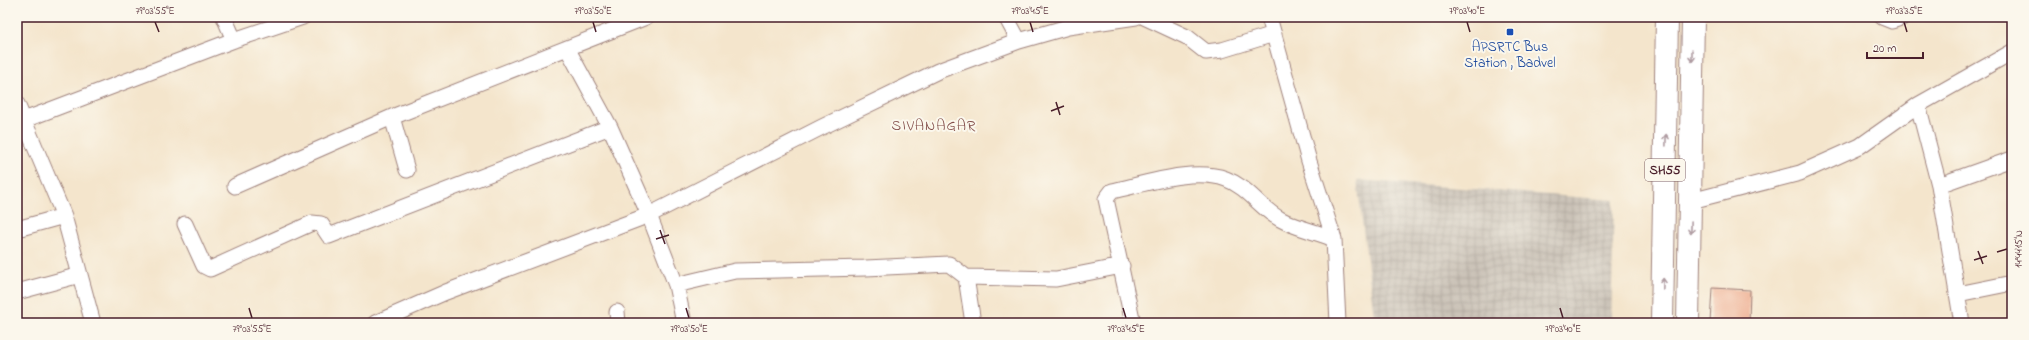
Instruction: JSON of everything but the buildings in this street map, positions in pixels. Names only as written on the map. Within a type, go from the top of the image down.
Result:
[{"type":"main road","name":"SH55","points":[[1662,323],[1667,17]]},
{"type":"main road","points":[[1688,323],[1693,17]]},
{"type":"street","points":[[224,17],[234,40]]},
{"type":"street","points":[[24,120],[234,40],[303,17]]},
{"type":"street","points":[[236,186],[392,117],[646,17]]},
{"type":"street","points":[[1006,17],[1019,41]]},
{"type":"street","points":[[375,323],[446,292],[649,215],[822,127],[938,71],[1019,41],[1068,27],[1136,17]]},
{"type":"street","points":[[1144,17],[1187,37],[1206,52],[1222,50],[1274,34]]},
{"type":"street","points":[[1269,17],[1309,161],[1334,239],[1338,323]]},
{"type":"street","points":[[1882,17],[1892,21],[1904,17]]},
{"type":"street","points":[[567,48],[610,127],[649,215],[676,285],[684,323]]},
{"type":"street","points":[[1691,201],[1800,172],[1860,146],[1918,104],[2012,52]]},
{"type":"street","points":[[17,104],[64,216],[93,323]]},
{"type":"street","points":[[1918,104],[1939,185],[1962,323]]},
{"type":"street","points":[[392,117],[407,170]]},
{"type":"street","points":[[185,224],[204,266],[210,269],[312,223],[320,224],[329,236],[610,127]]},
{"type":"street","points":[[1939,185],[2012,159]]},
{"type":"street","points":[[1133,323],[1122,266],[1106,199],[1112,191],[1181,176],[1206,176],[1226,179],[1244,189],[1280,219],[1334,239]]},
{"type":"street","points":[[17,229],[64,216]]},
{"type":"street","points":[[676,285],[735,271],[866,268],[949,264],[966,277],[1056,280],[1122,266]]},
{"type":"street","points":[[17,292],[80,275]]},
{"type":"street","points":[[966,277],[973,323]]},
{"type":"street","points":[[1958,294],[2012,283]]},
{"type":"shaded area","points":[[1357,180],[1614,200],[1611,323],[1375,323]]},
{"type":"place","name":"APSRTC Bus Station , Badvel","points":[[1510,32]]},
{"type":"district","name":"SIVANAGAR","points":[[934,126]]}]
